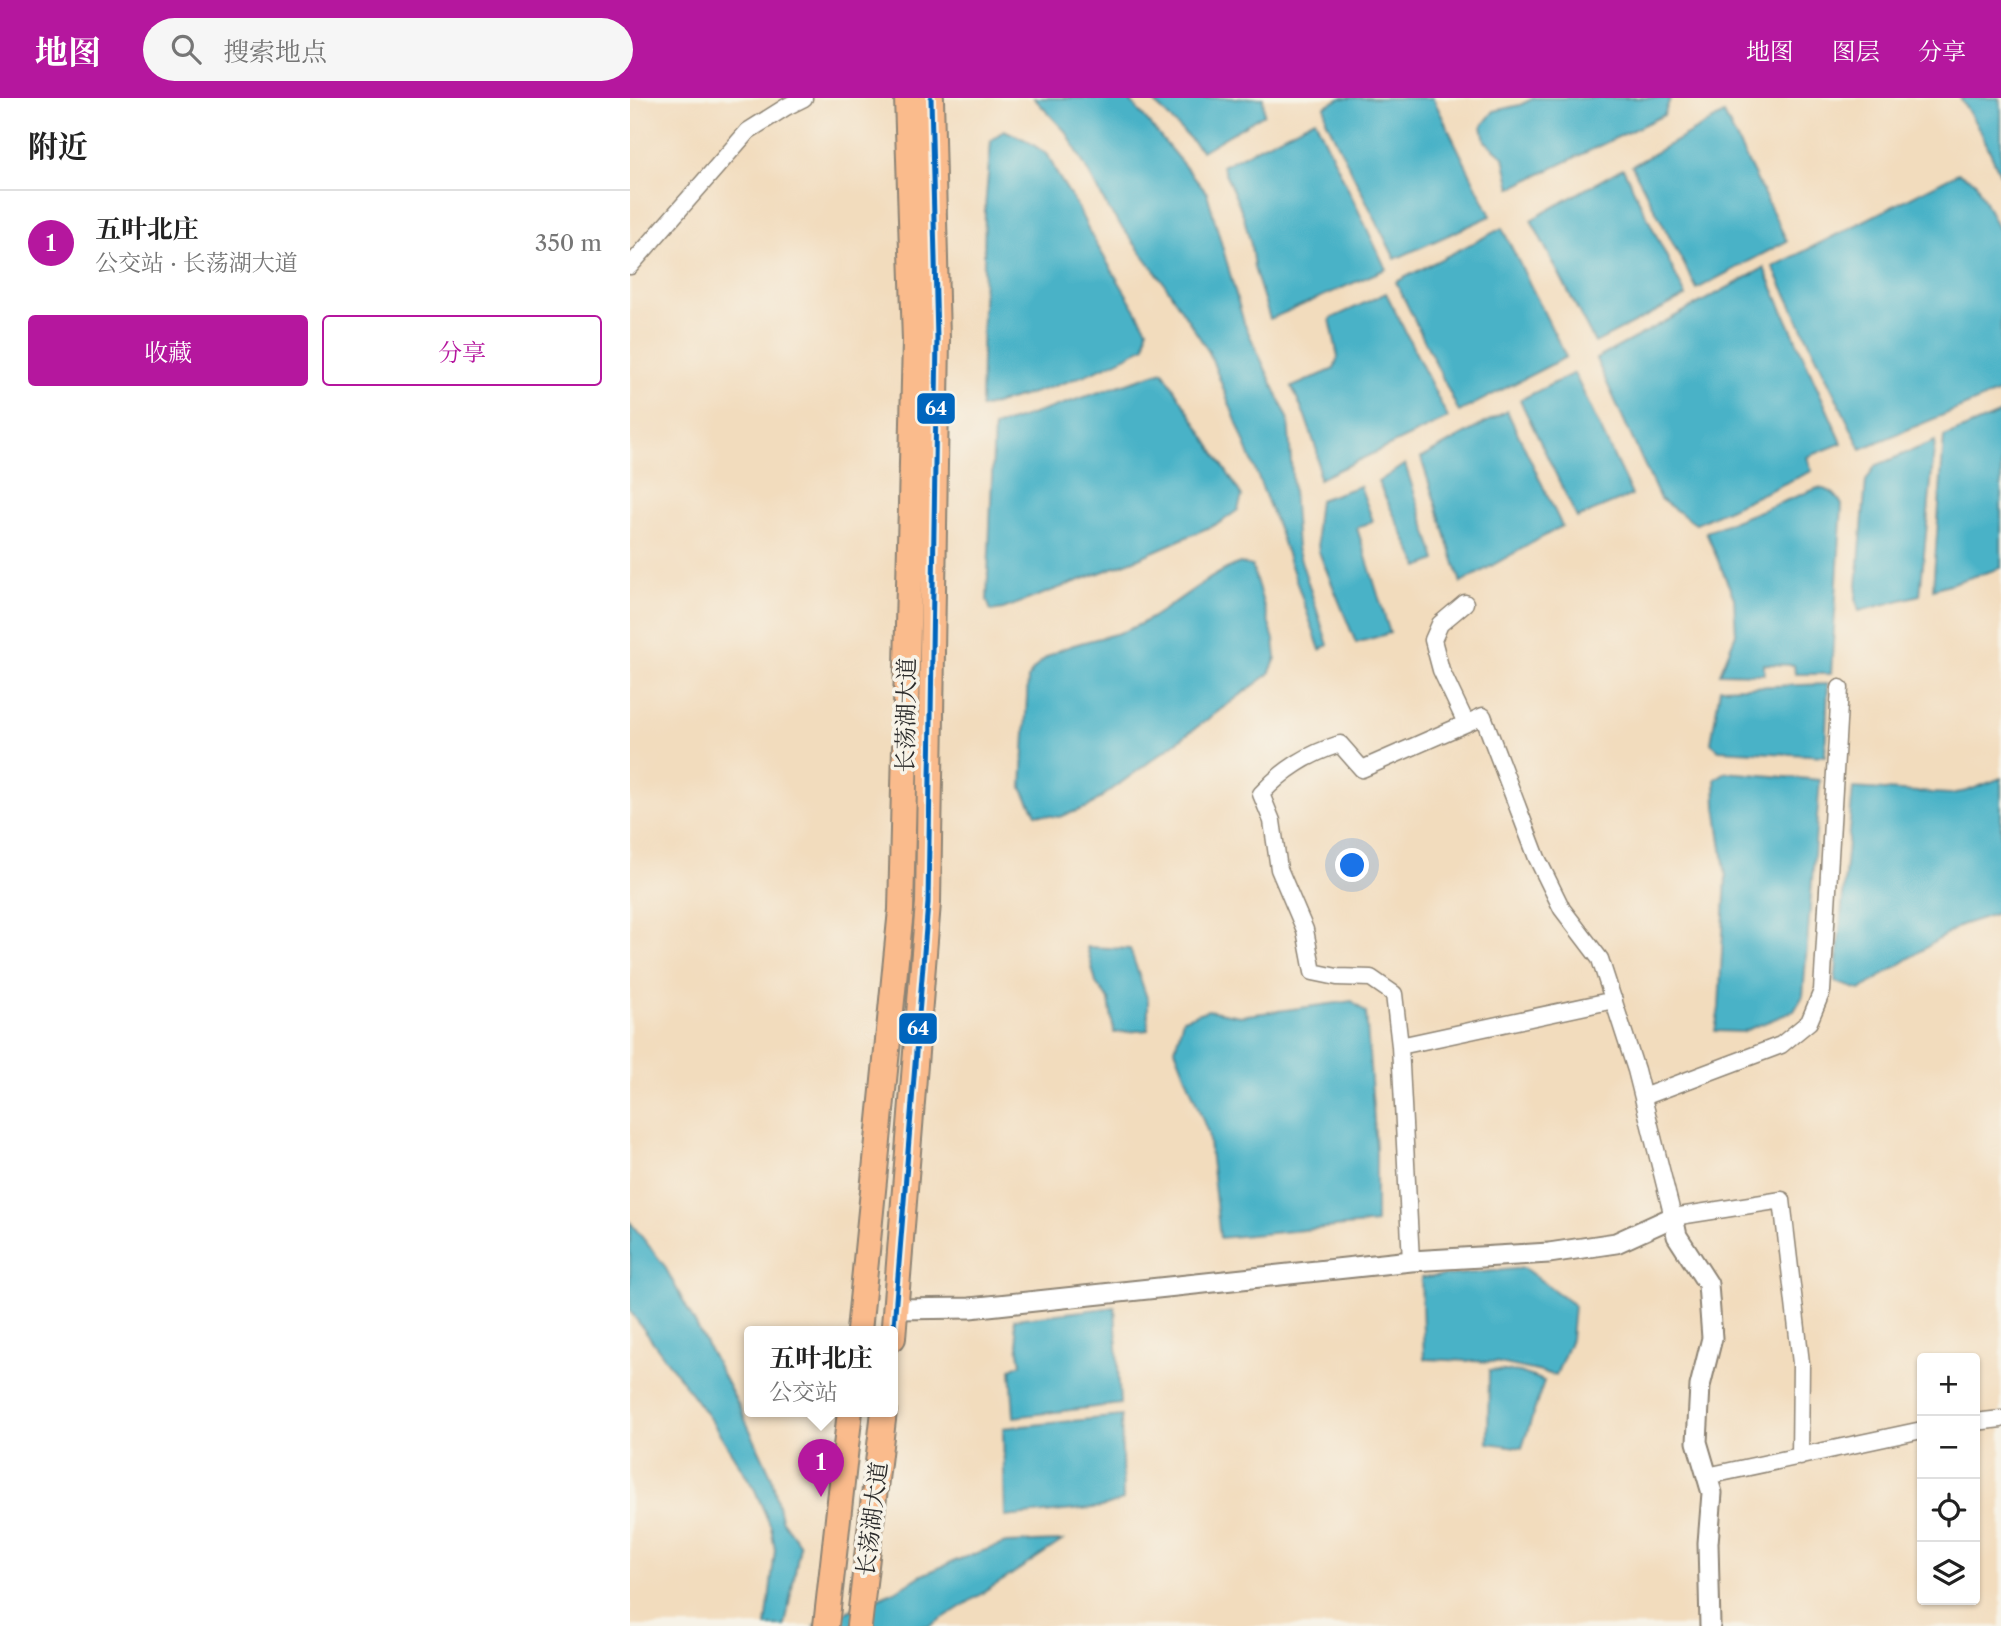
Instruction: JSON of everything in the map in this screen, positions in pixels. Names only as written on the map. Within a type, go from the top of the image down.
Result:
[{"type":"main road","name":"长荡湖大道","points":[[859,1326],[901,910],[915,341],[907,98]]},
{"type":"main road","name":"长荡湖大道","points":[[894,1326],[928,903],[937,339],[931,98]]},
{"type":"main road","name":"长荡湖大道","points":[[826,1626],[849,1417]]},
{"type":"main road","name":"长荡湖大道","points":[[859,1626],[883,1417]]},
{"type":"street","points":[[630,267],[747,131],[804,98]]},
{"type":"street","points":[[1465,603],[1440,624],[1433,640],[1441,670],[1466,723]]},
{"type":"street","points":[[1643,1097],[1781,1045],[1808,1022],[1822,991],[1840,688]]},
{"type":"street","points":[[1412,1261],[1400,1046],[1394,994],[1371,978],[1337,977],[1313,972],[1305,930],[1279,869],[1272,821],[1261,794],[1277,777],[1316,752],[1340,744],[1362,769],[1483,716],[1537,858],[1562,909],[1600,959],[1643,1097],[1677,1236],[1708,1284],[1712,1338],[1700,1385],[1697,1442],[1712,1493],[1708,1543],[1710,1626]]},
{"type":"street","points":[[1400,1046],[1614,1000]]},
{"type":"street","points":[[895,1309],[970,1308],[1412,1261],[1549,1253],[1616,1242],[1673,1217],[1782,1200],[1801,1363],[1800,1457]]},
{"type":"street","points":[[1980,1421],[2001,1419]]},
{"type":"street","points":[[1707,1476],[1917,1431]]},
{"type":"water","points":[[1034,98],[1128,98],[1207,193],[1244,323],[1288,418],[1297,548],[1328,645],[1320,650],[1278,528],[1209,352],[1162,280],[1109,210],[1067,133]]},
{"type":"water","points":[[1150,98],[1263,98],[1264,114],[1202,151]]},
{"type":"water","points":[[1341,98],[1433,98],[1491,216],[1395,259],[1326,120],[1325,106]]},
{"type":"water","points":[[1534,98],[1670,99],[1664,115],[1511,188],[1504,157],[1485,141],[1482,126],[1494,111],[1520,105]]},
{"type":"water","points":[[1960,98],[1999,98],[2001,176],[1981,132]]},
{"type":"water","points":[[1724,114],[1787,241],[1697,289],[1632,166]]},
{"type":"water","points":[[1315,119],[1386,269],[1270,319],[1254,268],[1243,214],[1222,166]]},
{"type":"water","points":[[1004,130],[1026,140],[1048,155],[1091,235],[1147,329],[1145,346],[1126,357],[1086,375],[981,408],[985,208],[991,141]]},
{"type":"water","points":[[1623,168],[1686,296],[1595,343],[1531,220]]},
{"type":"water","points":[[1958,173],[1975,181],[2001,235],[2001,391],[1861,449],[1773,267]]},
{"type":"water","points":[[1502,228],[1566,357],[1459,412],[1396,282]]},
{"type":"water","points":[[1764,268],[1842,443],[1807,457],[1812,471],[1696,524],[1660,499],[1596,359]]},
{"type":"water","points":[[1386,293],[1448,418],[1319,479],[1317,451],[1292,387],[1334,369],[1338,357],[1330,319]]},
{"type":"water","points":[[1163,371],[1242,496],[1238,510],[1221,522],[1134,560],[1003,609],[991,611],[987,600],[994,427]]},
{"type":"water","points":[[1574,373],[1632,495],[1577,518],[1520,400]]},
{"type":"water","points":[[1507,411],[1562,526],[1461,583],[1421,458]]},
{"type":"water","points":[[2001,413],[2001,568],[1933,589],[1944,437]]},
{"type":"water","points":[[1935,441],[1920,595],[1859,611],[1856,598],[1866,481],[1875,466]]},
{"type":"water","points":[[1405,464],[1436,560],[1419,567],[1378,482]]},
{"type":"water","points":[[1360,486],[1373,521],[1357,528],[1390,633],[1356,643],[1319,552],[1316,526],[1319,500]]},
{"type":"water","points":[[1818,488],[1833,493],[1842,505],[1831,674],[1795,674],[1794,665],[1764,664],[1764,674],[1720,673],[1736,634],[1734,598],[1706,532]]},
{"type":"water","points":[[1240,563],[1252,566],[1274,640],[1276,658],[1269,674],[1088,807],[1059,817],[1036,814],[1022,788],[1028,678],[1036,667],[1057,651],[1069,646],[1138,625],[1224,570]]},
{"type":"water","points":[[1828,684],[1825,756],[1719,750],[1711,743],[1720,688]]},
{"type":"water","points":[[1726,772],[1820,780],[1803,996],[1794,1011],[1742,1032],[1715,1031],[1719,1008],[1726,877],[1715,779]]},
{"type":"water","points":[[2001,778],[2001,912],[1961,925],[1860,990],[1835,982],[1853,788],[1950,794],[1967,791]]},
{"type":"water","points":[[1087,947],[1130,949],[1148,1001],[1148,1030],[1114,1033],[1109,1000],[1096,983]]},
{"type":"water","points":[[1352,1001],[1366,1013],[1376,1148],[1376,1223],[1220,1238],[1208,1133],[1175,1049],[1183,1019],[1208,1010],[1240,1016]]},
{"type":"water","points":[[630,1222],[664,1265],[738,1404],[772,1478],[781,1519],[800,1545],[785,1626],[766,1626],[775,1550],[771,1527],[755,1490],[713,1423],[630,1311]]},
{"type":"water","points":[[1524,1268],[1574,1305],[1571,1339],[1556,1375],[1495,1362],[1424,1359],[1421,1278]]},
{"type":"water","points":[[1115,1307],[1120,1404],[1014,1417],[1011,1369],[1021,1364],[1014,1319]]},
{"type":"water","points":[[1489,1370],[1520,1372],[1544,1381],[1522,1448],[1488,1443]]},
{"type":"water","points":[[1121,1416],[1123,1500],[1103,1507],[1005,1517],[1003,1428]]},
{"type":"water","points":[[1062,1541],[930,1626],[813,1626],[895,1591],[922,1575],[1006,1543]]},
{"type":"transit line","name":"64","points":[[894,1326],[928,903],[937,339],[931,98]]},
{"type":"place","name":"五叶北庄","points":[[821,1497]]}]
